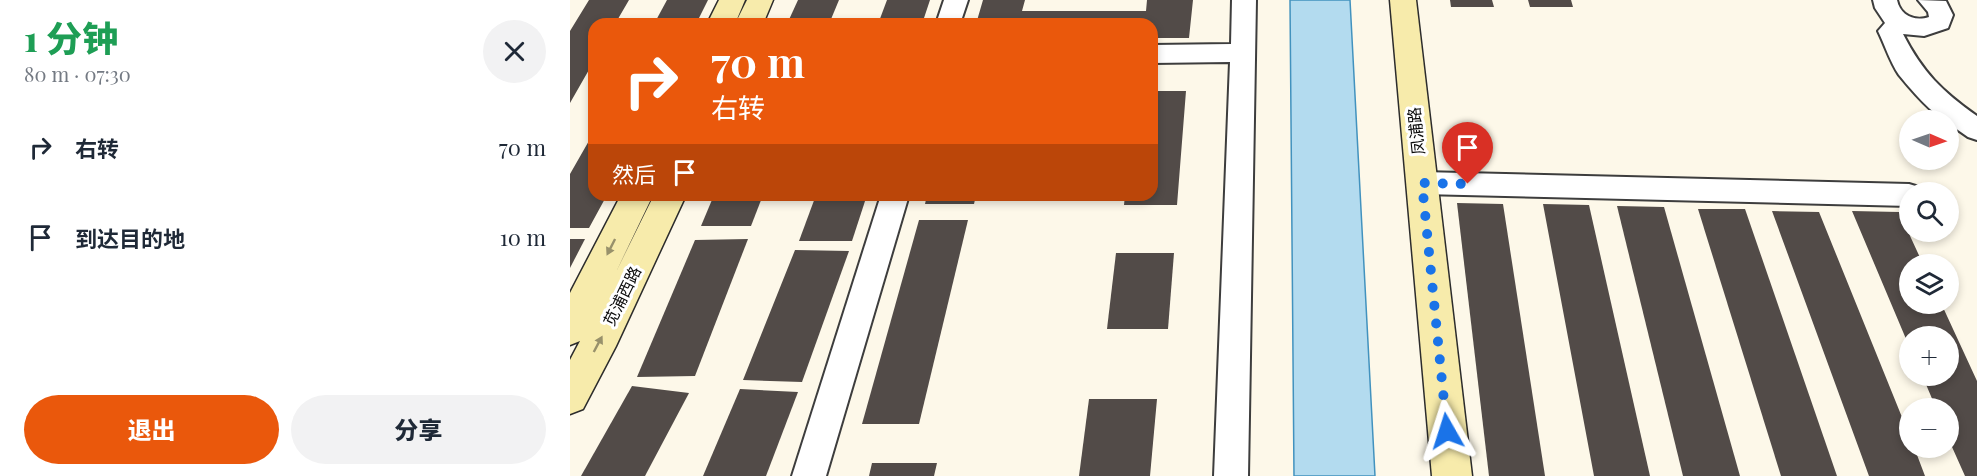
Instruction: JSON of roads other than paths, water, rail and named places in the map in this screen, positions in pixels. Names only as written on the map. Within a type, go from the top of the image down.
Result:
[{"type":"street","points":[[724,18],[732,0]]},
{"type":"street","points":[[752,18],[760,0]]},
{"type":"street","points":[[950,18],[956,0]]},
{"type":"street","points":[[1231,476],[1244,0]]},
{"type":"street","name":"凤浦路","points":[[1385,0],[1429,476]]},
{"type":"street","name":"凤浦路","points":[[1403,0],[1452,476]]},
{"type":"street","points":[[1885,0],[1887,9],[1902,23],[1925,28],[1940,22],[1942,16],[1930,0]]},
{"type":"street","points":[[1902,23],[1890,31],[1908,68],[1942,105],[1977,130]]},
{"type":"street","points":[[1158,54],[1243,53]]},
{"type":"street","points":[[1422,183],[1899,195]]},
{"type":"street","name":"苋浦西路","points":[[570,329],[634,201]]},
{"type":"street","name":"苋浦西路","points":[[570,396],[603,334],[666,201]]},
{"type":"street","points":[[809,476],[893,201]]},
{"type":"water","points":[[1290,0],[1350,0],[1375,476],[1294,476]]}]
